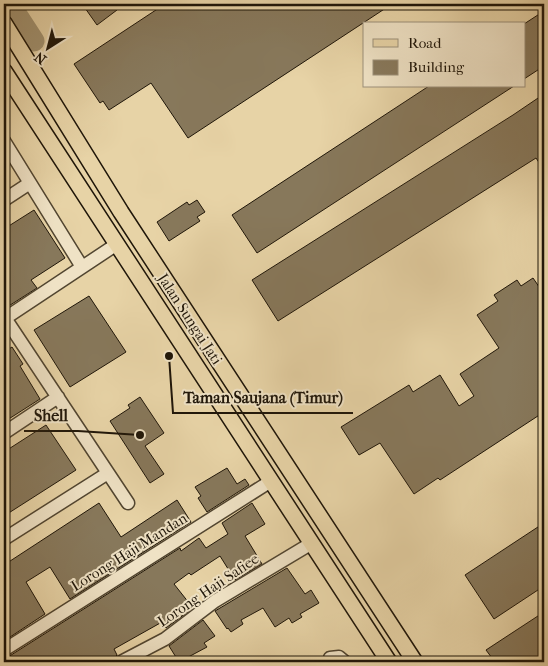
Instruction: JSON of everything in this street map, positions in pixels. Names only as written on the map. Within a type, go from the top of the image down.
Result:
[{"type":"main road","name":"Jalan Sungai Jati","points":[[4,23],[126,220],[415,662]]},
{"type":"main road","name":"Jalan Sungai Jati","points":[[4,71],[389,662]]},
{"type":"street","points":[[4,141],[82,267]]},
{"type":"street","points":[[4,200],[30,182]]},
{"type":"street","points":[[117,244],[4,318],[128,503]]},
{"type":"street","points":[[4,432],[58,397]]},
{"type":"street","points":[[4,539],[108,473]]},
{"type":"street","name":"Lorong Haji Mandan","points":[[4,650],[271,481]]},
{"type":"street","name":"Lorong Haji Safiee","points":[[121,662],[165,639],[216,601],[312,544]]},
{"type":"street","points":[[330,658],[339,656],[345,662]]},
{"type":"building","points":[[91,4],[112,4],[117,10],[97,25],[85,8]]},
{"type":"building","points":[[165,4],[392,4],[188,138],[151,83],[109,110],[103,101],[100,103],[74,64]]},
{"type":"building","points":[[544,11],[544,66],[526,78],[526,23]]},
{"type":"building","points":[[426,88],[511,88],[257,253],[232,215]]},
{"type":"building","points":[[544,94],[544,170],[536,158],[278,321],[252,280]]},
{"type":"building","points":[[197,200],[205,212],[197,217],[200,221],[169,241],[157,222],[187,202],[189,205]]},
{"type":"building","points":[[34,210],[65,258],[31,280],[37,288],[4,309],[4,229]]},
{"type":"building","points":[[533,278],[544,294],[544,412],[440,480],[438,478],[414,494],[380,443],[359,455],[341,427],[409,385],[413,392],[440,375],[459,406],[474,396],[460,374],[499,348],[477,315],[498,301],[494,295],[517,280],[521,286]]},
{"type":"building","points":[[89,296],[126,352],[70,387],[34,330]]},
{"type":"building","points":[[12,347],[23,364],[20,366],[40,399],[4,422],[4,352]]},
{"type":"building","points":[[140,397],[164,433],[145,446],[164,474],[150,483],[110,421],[130,408],[128,405]]},
{"type":"building","points":[[46,425],[76,470],[4,516],[4,452]]},
{"type":"building","points":[[227,468],[237,484],[245,479],[249,485],[207,512],[198,498],[201,496],[195,487]]},
{"type":"building","points":[[177,500],[191,522],[70,599],[50,567],[26,582],[45,614],[4,641],[4,565],[99,503],[121,537]]},
{"type":"building","points":[[252,503],[265,524],[245,536],[262,564],[235,580],[220,556],[191,575],[189,573],[174,584],[193,608],[166,628],[162,622],[114,649],[117,655],[113,662],[4,662],[4,658],[180,548],[181,551],[199,538],[206,548],[228,534],[222,523]]},
{"type":"building","points":[[544,523],[544,586],[494,619],[465,575]]},
{"type":"building","points":[[287,568],[305,594],[311,590],[319,603],[300,614],[302,617],[292,623],[289,618],[275,627],[263,608],[241,620],[243,624],[231,632],[227,629],[215,611]]},
{"type":"building","points":[[544,612],[544,662],[495,662],[486,650]]},
{"type":"building","points":[[203,620],[215,636],[204,643],[207,647],[179,662],[169,646]]},
{"type":"waterway","points":[[10,4],[34,41]]},
{"type":"place","name":"Taman Saujana (Timur)","points":[[169,356]]},
{"type":"place","name":"Shell","points":[[140,435]]}]
